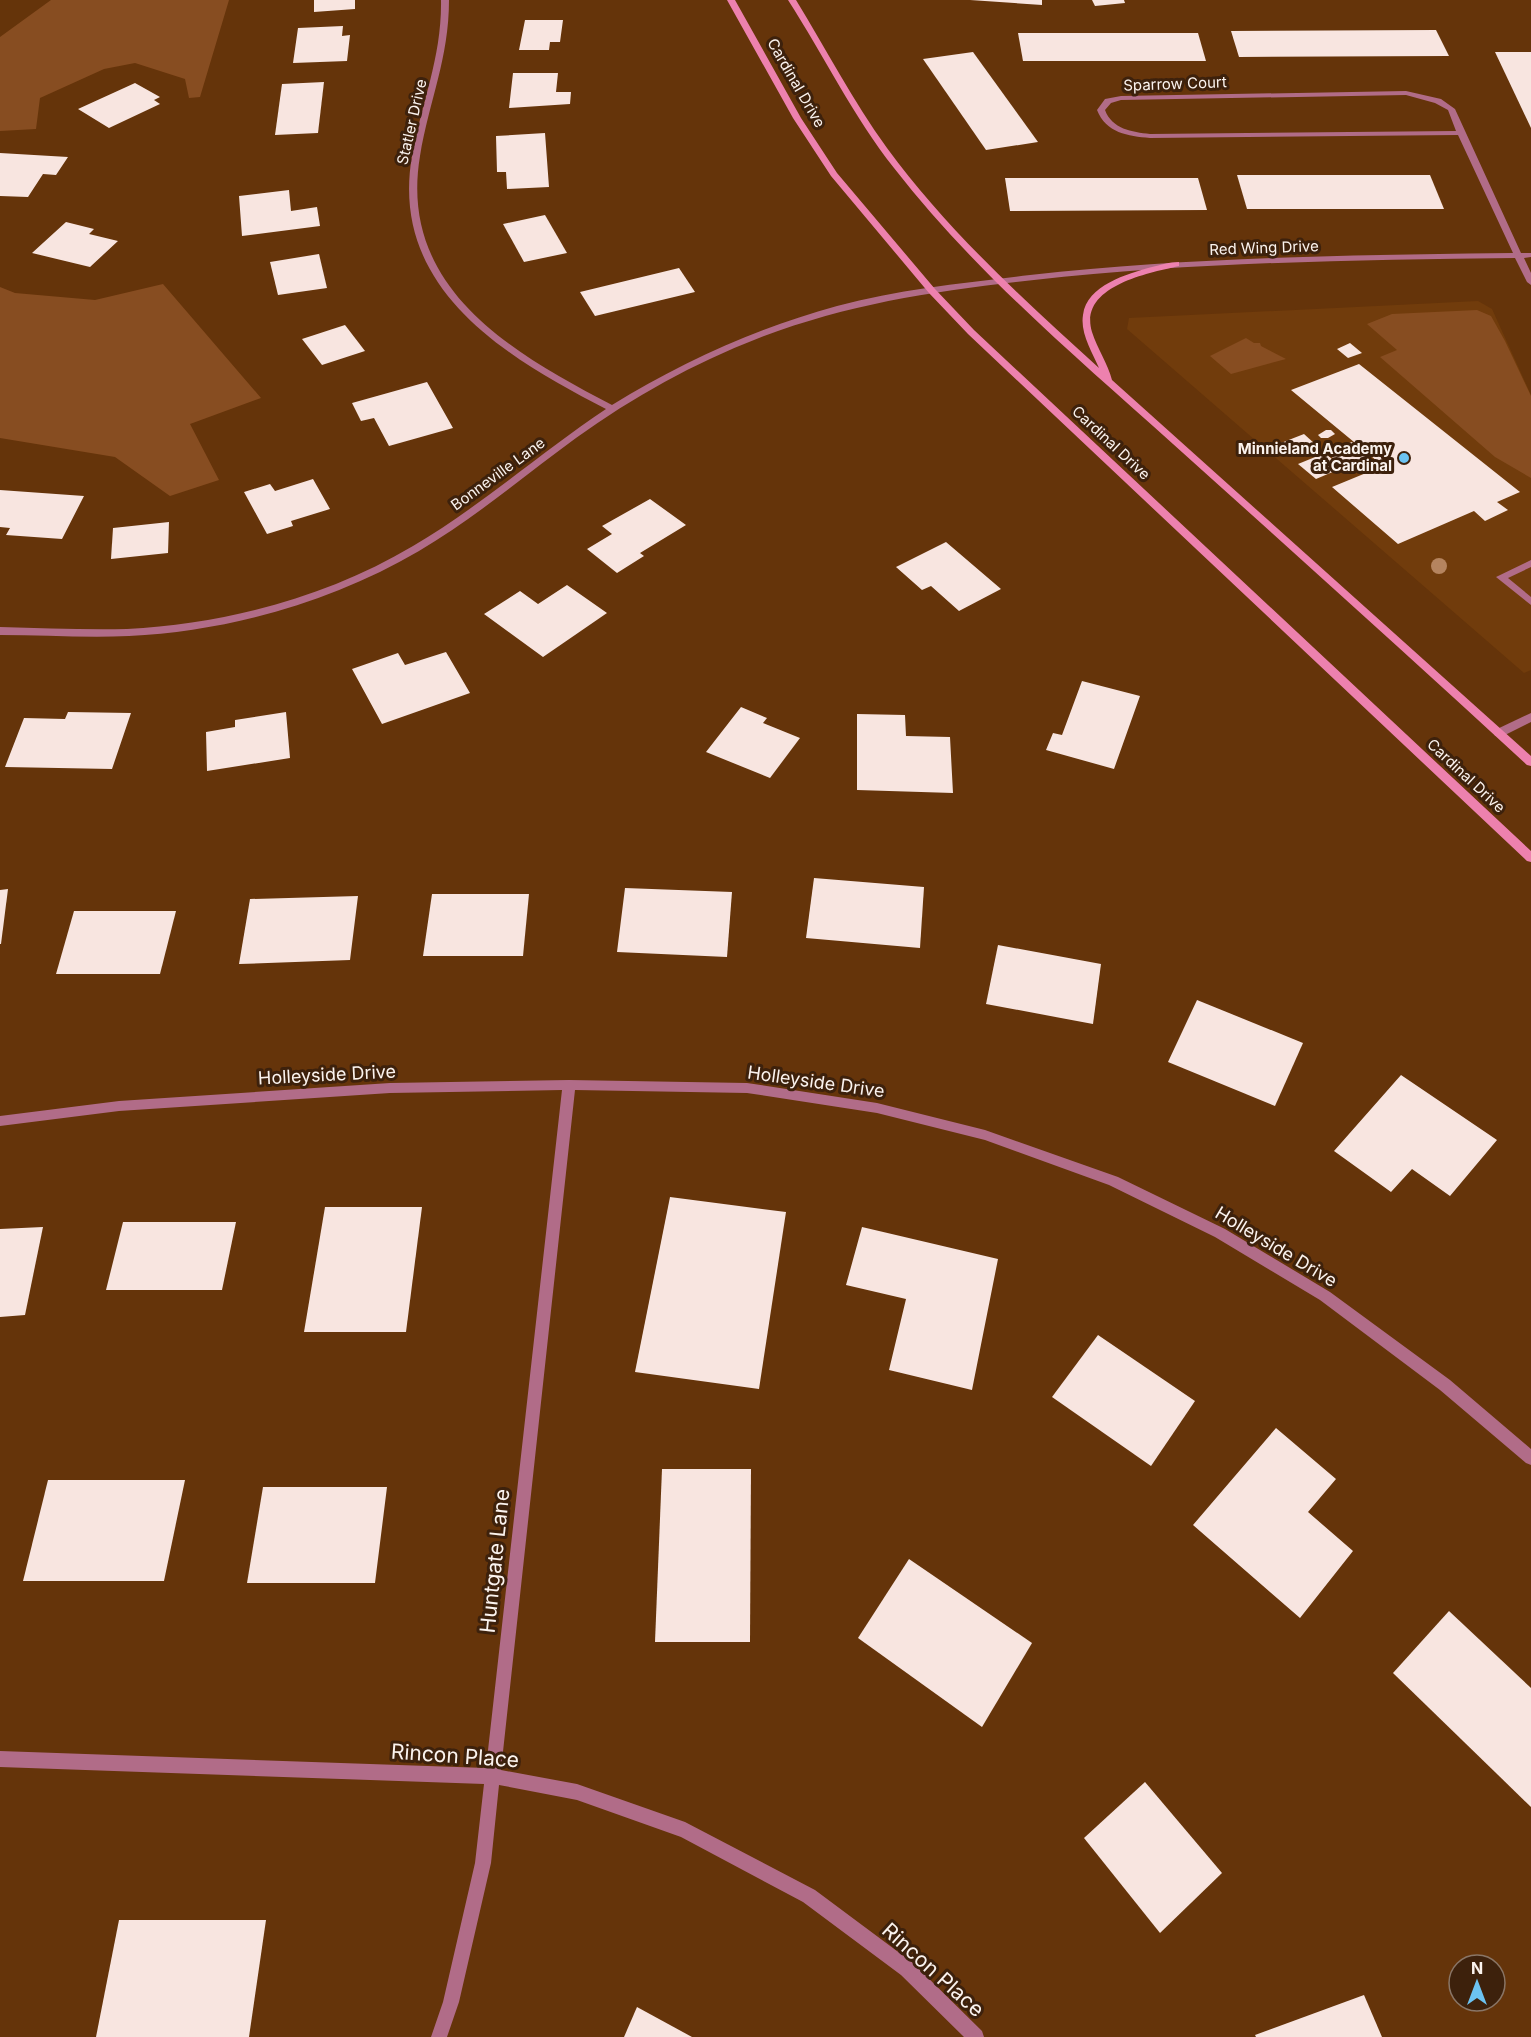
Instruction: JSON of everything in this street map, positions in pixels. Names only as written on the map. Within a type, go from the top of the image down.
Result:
[{"type":"main road","name":"Cardinal Drive","points":[[731,0],[797,118],[834,174],[932,291],[979,340],[1531,858]]},
{"type":"main road","points":[[792,0],[856,109],[897,166],[946,226],[999,281],[1531,762]]},
{"type":"main road","points":[[1110,383],[1087,330],[1085,322],[1088,307],[1101,292],[1115,284],[1145,272],[1176,264]]},
{"type":"street","name":"Statler Drive","points":[[445,0],[436,82],[416,158],[412,191],[417,231],[431,265],[452,297],[483,330],[523,361],[612,409]]},
{"type":"street","name":"Sparrow Court","points":[[1461,133],[1150,136],[1117,129],[1103,118],[1101,110],[1108,101],[1121,98],[1406,93],[1432,98],[1451,109],[1531,282]]},
{"type":"street","name":"Red Wing Drive","points":[[999,281],[1124,267],[1176,264],[1531,255]]},
{"type":"street","name":"Bonneville Lane","points":[[0,631],[142,632],[208,624],[286,607],[346,585],[402,557],[448,529],[612,409],[711,355],[756,336],[854,304],[999,281]]},
{"type":"street","points":[[1531,563],[1501,577],[1531,602]]},
{"type":"street","points":[[1499,733],[1531,717]]},
{"type":"street","name":"Holleyside Drive","points":[[0,1121],[119,1106],[367,1090],[569,1085],[747,1088],[877,1107],[985,1135],[1113,1181],[1220,1233],[1325,1296],[1445,1384],[1531,1458]]},
{"type":"street","name":"Huntgate Lane","points":[[439,2037],[451,2002],[483,1863],[569,1085]]},
{"type":"street","name":"Rincon Place","points":[[0,1759],[493,1776],[577,1791],[685,1830],[809,1896],[907,1969],[976,2037]]},
{"type":"shaded area","points":[[51,0],[229,0],[200,97],[189,98],[185,79],[135,63],[104,69],[40,98],[36,129],[0,131],[0,37]]},
{"type":"shaded area","points":[[163,284],[261,398],[190,424],[219,480],[170,496],[115,457],[0,438],[0,287],[15,293],[95,300]]},
{"type":"shaded area","name":"Minnieland Academy at Cardinal","points":[[1478,301],[1492,309],[1531,395],[1531,670],[1524,673],[1127,329],[1129,318]]},
{"type":"shaded area","points":[[1477,310],[1491,316],[1531,396],[1531,478],[1495,457],[1380,357],[1397,350],[1367,324],[1392,314]]},
{"type":"shaded area","points":[[1246,338],[1254,343],[1260,343],[1261,346],[1286,359],[1231,374],[1210,356]]},
{"type":"building","points":[[314,0],[355,0],[355,9],[314,12]]},
{"type":"building","points":[[970,0],[1042,0],[1042,5]]},
{"type":"building","points":[[1092,0],[1124,0],[1125,3],[1095,6]]},
{"type":"building","points":[[525,20],[563,20],[560,42],[550,42],[549,50],[519,50]]},
{"type":"building","points":[[343,26],[342,36],[350,35],[347,61],[293,63],[298,28]]},
{"type":"building","points":[[1436,30],[1449,56],[1239,57],[1231,31]]},
{"type":"building","points":[[1018,33],[1198,33],[1206,61],[1023,61]]},
{"type":"building","points":[[973,52],[1038,142],[986,150],[923,59]]},
{"type":"building","points":[[1495,52],[1531,52],[1531,128]]},
{"type":"building","points":[[513,73],[558,73],[556,92],[571,92],[570,104],[509,108]]},
{"type":"building","points":[[324,82],[318,133],[275,135],[282,84]]},
{"type":"building","points":[[135,83],[160,97],[154,100],[160,104],[109,128],[78,109]]},
{"type":"building","points":[[545,133],[549,187],[507,189],[506,172],[497,172],[496,136]]},
{"type":"building","points":[[0,153],[68,157],[56,175],[43,174],[28,197],[0,196]]},
{"type":"building","points":[[1237,175],[1430,175],[1444,209],[1247,209]]},
{"type":"building","points":[[1005,178],[1198,178],[1207,210],[1010,211]]},
{"type":"building","points":[[289,190],[291,211],[317,207],[320,226],[242,236],[239,196]]},
{"type":"building","points":[[545,215],[567,253],[524,262],[503,224]]},
{"type":"building","points":[[66,222],[94,229],[89,234],[118,241],[90,267],[32,253]]},
{"type":"building","points":[[319,254],[327,288],[278,295],[270,262]]},
{"type":"building","points":[[679,268],[695,292],[595,316],[580,292]]},
{"type":"building","points":[[345,325],[365,351],[322,365],[302,339]]},
{"type":"building","points":[[1350,343],[1362,353],[1348,358],[1337,349]]},
{"type":"building","name":"Minnieland Academy at Cardinal","points":[[1359,364],[1520,492],[1497,502],[1508,510],[1485,521],[1474,511],[1398,544],[1332,487],[1383,466],[1291,390]]},
{"type":"building","points":[[427,382],[453,428],[389,446],[374,418],[361,421],[352,403]]},
{"type":"building","points":[[1331,430],[1335,434],[1328,438],[1321,438],[1318,435]]},
{"type":"building","points":[[1304,434],[1315,444],[1293,453],[1281,443]]},
{"type":"building","points":[[1352,442],[1370,457],[1344,467],[1326,452]]},
{"type":"building","points":[[1325,453],[1342,468],[1316,479],[1298,464]]},
{"type":"building","points":[[313,479],[330,509],[291,521],[293,526],[267,534],[244,492],[270,484],[275,491]]},
{"type":"building","points":[[0,490],[84,496],[62,539],[6,535],[10,528],[0,527]]},
{"type":"building","points":[[650,499],[686,525],[640,553],[644,556],[617,573],[587,549],[612,534],[602,526]]},
{"type":"building","points":[[169,522],[168,553],[111,559],[113,528]]},
{"type":"building","points":[[946,542],[1001,589],[959,611],[931,586],[922,590],[896,567]]},
{"type":"building","points":[[567,585],[607,613],[543,657],[484,614],[520,591],[538,604]]},
{"type":"building","points":[[446,652],[470,693],[382,724],[352,669],[398,653],[405,665]]},
{"type":"building","points":[[1082,681],[1140,696],[1114,769],[1046,750],[1053,733],[1062,735]]},
{"type":"building","points":[[741,707],[767,718],[763,723],[800,738],[770,778],[706,752]]},
{"type":"building","points":[[68,712],[131,713],[112,769],[5,767],[24,718],[65,719]]},
{"type":"building","points":[[286,712],[290,758],[207,771],[206,732],[235,727],[235,720]]},
{"type":"building","points":[[857,714],[905,715],[906,736],[950,737],[953,793],[857,790]]},
{"type":"building","points":[[814,878],[924,887],[920,948],[806,938]]},
{"type":"building","points":[[625,888],[732,892],[727,957],[617,952]]},
{"type":"building","points":[[8,889],[1,944],[0,944],[0,890]]},
{"type":"building","points":[[432,894],[529,894],[523,956],[423,956]]},
{"type":"building","points":[[358,896],[350,960],[239,964],[250,899]]},
{"type":"building","points":[[74,911],[176,911],[160,974],[56,974]]},
{"type":"building","points":[[998,945],[1101,964],[1093,1024],[986,1004]]},
{"type":"building","points":[[1197,1000],[1303,1043],[1275,1106],[1168,1062]]},
{"type":"building","points":[[1401,1075],[1497,1140],[1450,1196],[1412,1169],[1391,1192],[1334,1151]]},
{"type":"building","points":[[670,1197],[786,1212],[759,1389],[635,1372]]},
{"type":"building","points":[[325,1207],[422,1207],[406,1332],[304,1332]]},
{"type":"building","points":[[123,1222],[236,1222],[222,1290],[106,1290]]},
{"type":"building","points":[[43,1227],[25,1315],[0,1317],[0,1229]]},
{"type":"building","points":[[862,1227],[998,1259],[972,1390],[889,1370],[906,1299],[846,1285]]},
{"type":"building","points":[[1098,1335],[1195,1401],[1151,1466],[1052,1397]]},
{"type":"building","points":[[1276,1428],[1336,1479],[1308,1512],[1353,1551],[1300,1618],[1193,1525]]},
{"type":"building","points":[[662,1469],[751,1469],[750,1642],[655,1642]]},
{"type":"building","points":[[48,1480],[185,1480],[164,1581],[23,1581]]},
{"type":"building","points":[[263,1487],[387,1487],[375,1583],[247,1583]]},
{"type":"building","points":[[909,1559],[1032,1643],[982,1727],[858,1638]]},
{"type":"building","points":[[1449,1611],[1531,1688],[1531,1807],[1393,1673]]},
{"type":"building","points":[[1145,1782],[1222,1873],[1160,1933],[1084,1838]]},
{"type":"building","points":[[119,1920],[266,1920],[249,2037],[96,2037]]},
{"type":"building","points":[[1364,1995],[1382,2037],[1256,2037],[1255,2035]]},
{"type":"building","points":[[637,2007],[692,2037],[624,2037]]},
{"type":"place","name":"Minnieland Academy at Cardinal","points":[[1404,458]]}]
